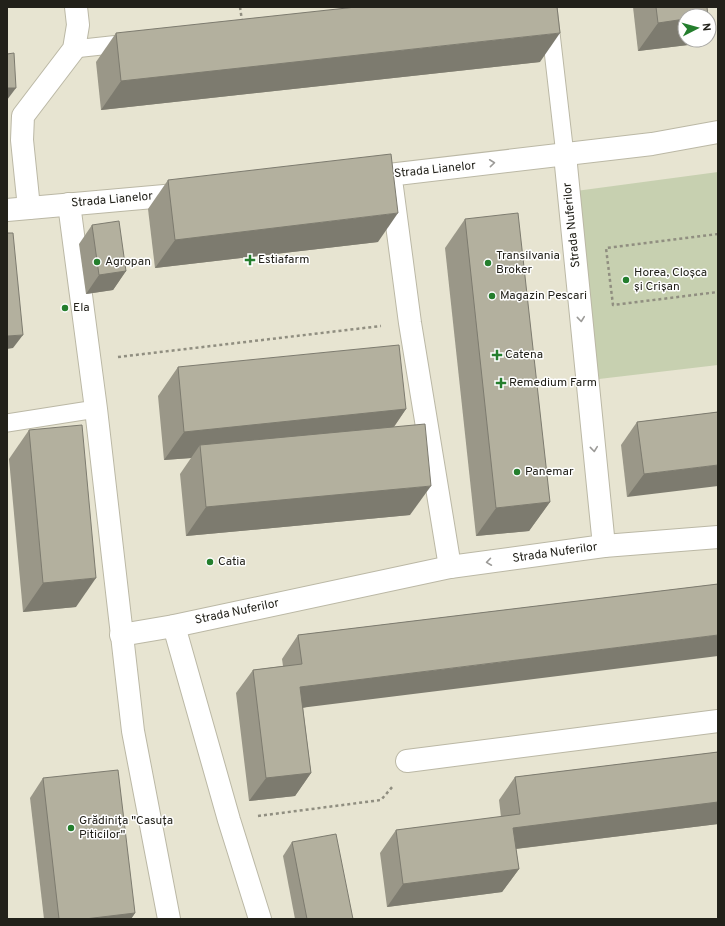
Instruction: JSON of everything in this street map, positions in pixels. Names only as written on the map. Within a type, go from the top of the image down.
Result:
[{"type":"street","points":[[29,208],[22,140],[22,116],[74,49],[78,25],[76,7]]},
{"type":"street","name":"Strada Lianelor","points":[[343,179],[565,155],[652,144],[718,132]]},
{"type":"street","name":"Strada Nuferilor","points":[[121,635],[174,626],[450,568],[604,546],[565,155]]},
{"type":"street","points":[[390,175],[410,323],[450,568]]},
{"type":"street","name":"Strada Lianelor","points":[[7,210],[210,192]]},
{"type":"street","points":[[69,204],[96,409],[133,731],[169,919]]},
{"type":"street","points":[[604,546],[718,536]]},
{"type":"street","points":[[174,626],[229,820],[260,919]]},
{"type":"street","points":[[407,761],[718,721]]},
{"type":"lane","points":[[548,7],[565,155]]},
{"type":"lane","points":[[74,49],[143,41]]},
{"type":"lane","points":[[7,423],[96,409]]},
{"type":"path","points":[[240,7],[242,22]]},
{"type":"path","points":[[718,234],[606,248],[613,305],[718,292]]},
{"type":"path","points":[[89,360],[410,323]]},
{"type":"path","points":[[229,820],[381,800],[397,782],[407,761]]},
{"type":"green space","points":[[718,172],[718,365],[599,379],[576,191]]},
{"type":"building","points":[[356,7],[557,7],[560,33],[121,81],[116,33]]},
{"type":"building","points":[[656,7],[707,7],[677,8],[677,20],[658,23]]},
{"type":"building","points":[[14,53],[16,88],[7,88],[7,54]]},
{"type":"building","points":[[391,154],[398,213],[175,240],[168,180]]},
{"type":"building","points":[[518,213],[550,502],[496,508],[465,219]]},
{"type":"building","points":[[119,221],[126,271],[99,275],[92,225]]},
{"type":"building","points":[[7,233],[13,233],[23,335],[7,336]]},
{"type":"building","points":[[399,345],[406,409],[184,432],[178,367]]},
{"type":"building","points":[[718,412],[718,465],[644,474],[637,422]]},
{"type":"building","points":[[425,424],[431,486],[206,507],[200,445]]},
{"type":"building","points":[[82,425],[96,578],[43,583],[29,430]]},
{"type":"building","points":[[718,584],[718,635],[300,687],[311,773],[266,778],[253,670],[302,664],[298,635]]},
{"type":"building","points":[[718,752],[718,802],[513,828],[519,869],[403,884],[396,830],[520,814],[515,777]]},
{"type":"building","name":"Grădinița \"Casuța Piticilor\"","points":[[118,770],[135,913],[85,919],[59,919],[43,778]]},
{"type":"building","points":[[336,834],[353,919],[307,919],[292,842]]},
{"type":"place","name":"Estiafarm","points":[[250,260]]},
{"type":"place","name":"Agropan","points":[[97,262]]},
{"type":"place","name":"Transilvania Broker","points":[[488,263]]},
{"type":"place","name":"Horea, Cloșca și Crișan","points":[[626,280]]},
{"type":"place","name":"Magazin Pescari","points":[[492,296]]},
{"type":"place","name":"Ela","points":[[65,308]]},
{"type":"place","name":"Catena","points":[[497,355]]},
{"type":"place","name":"Remedium Farm","points":[[501,383]]},
{"type":"place","name":"Panemar","points":[[517,472]]},
{"type":"place","name":"Catia","points":[[210,562]]},
{"type":"place","name":"Grădinița \"Casuța Piticilor\"","points":[[71,828]]}]
